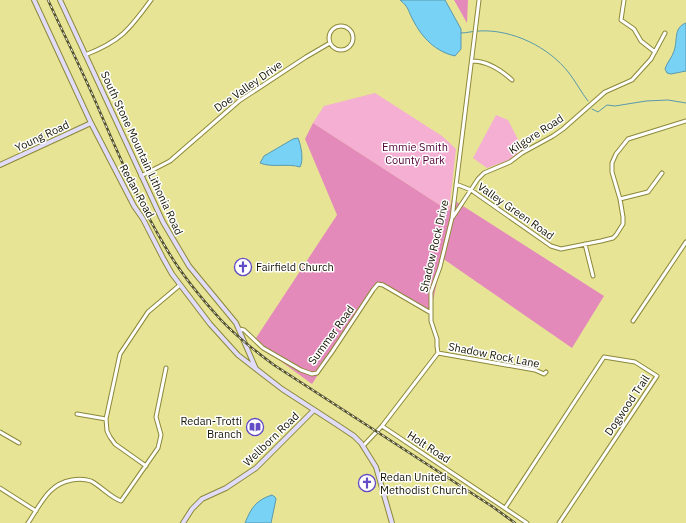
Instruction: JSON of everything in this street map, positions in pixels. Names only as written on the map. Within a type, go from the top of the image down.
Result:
[{"type":"main road","name":"Redan Road","points":[[34,0],[91,123],[162,258],[180,285],[229,346],[256,369]]},
{"type":"main road","name":"South Stone Mountain Lithonia Road","points":[[60,0],[163,222],[189,266],[228,312],[239,329],[256,369],[282,389],[354,436],[364,446],[376,467],[382,483],[392,523]]},
{"type":"main road","name":"Young Road","points":[[0,165],[91,123]]},
{"type":"main road","name":"Wellborn Road","points":[[183,523],[192,509],[202,499],[226,488],[256,468],[314,410]]},
{"type":"street","points":[[86,55],[101,49],[118,38],[134,22],[151,0]]},
{"type":"street","name":"Shadow Rock Drive","points":[[438,353],[436,346],[437,339],[431,313],[431,292],[440,268],[452,218],[479,0]]},
{"type":"street","points":[[624,0],[621,20],[634,29],[641,41],[655,52]]},
{"type":"street","points":[[336,26],[348,27],[353,33],[353,41],[347,48],[339,50],[330,43],[330,32],[336,26]]},
{"type":"street","name":"Kilgore Road","points":[[452,218],[478,179],[484,173],[510,162],[522,153],[553,136],[564,129],[605,92],[632,80],[644,68],[655,52],[665,33]]},
{"type":"street","name":"Doe Valley Drive","points":[[141,176],[170,161],[239,101],[306,56],[330,43]]},
{"type":"street","points":[[472,61],[479,61],[492,66],[507,75],[512,80]]},
{"type":"street","name":"Valley Green Road","points":[[456,184],[471,190],[551,246],[561,249],[613,238],[623,224],[620,199],[614,181],[612,163],[616,154],[628,139],[686,122]]},
{"type":"street","points":[[620,199],[648,192],[662,173]]},
{"type":"street","points":[[632,320],[686,242]]},
{"type":"street","points":[[585,244],[593,276]]},
{"type":"street","name":"Summer Road","points":[[239,329],[244,330],[263,348],[301,370],[312,374],[317,373],[326,362],[378,284],[383,285],[431,313]]},
{"type":"street","points":[[146,466],[115,444],[107,431],[106,419],[118,361],[124,346],[148,312],[180,285]]},
{"type":"street","points":[[364,446],[382,426],[438,353]]},
{"type":"street","name":"Shadow Rock Lane","points":[[438,353],[535,370],[544,374],[546,372]]},
{"type":"street","name":"Dogwood Trail","points":[[505,508],[604,357],[635,362],[657,376],[559,523]]},
{"type":"street","points":[[28,523],[51,488],[59,483],[76,479],[90,481],[122,501],[158,448],[161,440],[156,417],[166,368]]},
{"type":"street","points":[[77,414],[106,419]]},
{"type":"street","name":"Holt Road","points":[[382,426],[528,523]]},
{"type":"street","points":[[0,432],[19,443]]},
{"type":"street","points":[[0,488],[36,511]]},
{"type":"green space","name":"Emmie Smith County Park","points":[[375,93],[442,136],[456,149],[449,211],[313,123],[324,106]]},
{"type":"green space","points":[[496,115],[508,120],[523,149],[509,160],[487,168],[473,158]]},
{"type":"shaded area","points":[[454,0],[468,0],[467,23]]},
{"type":"shaded area","points":[[313,123],[449,211],[452,199],[604,296],[572,348],[442,258],[430,315],[378,282],[312,384],[275,357],[256,338],[337,215],[305,139]]},
{"type":"water","points":[[400,0],[445,0],[461,29],[461,49],[455,56],[436,48],[425,38],[417,27],[407,7]]},
{"type":"water","points":[[686,23],[686,71],[671,74],[667,73],[665,69],[674,51],[679,28]]},
{"type":"water","points":[[298,138],[302,157],[300,167],[260,163],[264,156],[293,139]]},
{"type":"water","points":[[272,495],[276,499],[271,523],[245,523],[255,505],[262,499]]},
{"type":"waterway","points":[[461,33],[492,31],[504,33],[529,42],[551,55],[561,64],[572,76],[588,101]]},
{"type":"waterway","points":[[592,109],[598,112],[607,105],[615,106],[646,101],[668,100],[686,103]]},
{"type":"railway","points":[[48,0],[88,84],[115,147],[148,215],[178,267],[214,312],[240,338],[274,365],[493,507],[515,523]]},
{"type":"place","name":"Fairfield Church","points":[[243,267]]},
{"type":"place","name":"Redan-Trotti Branch","points":[[255,427]]},
{"type":"place","name":"Redan United Methodist Church","points":[[367,483]]}]
